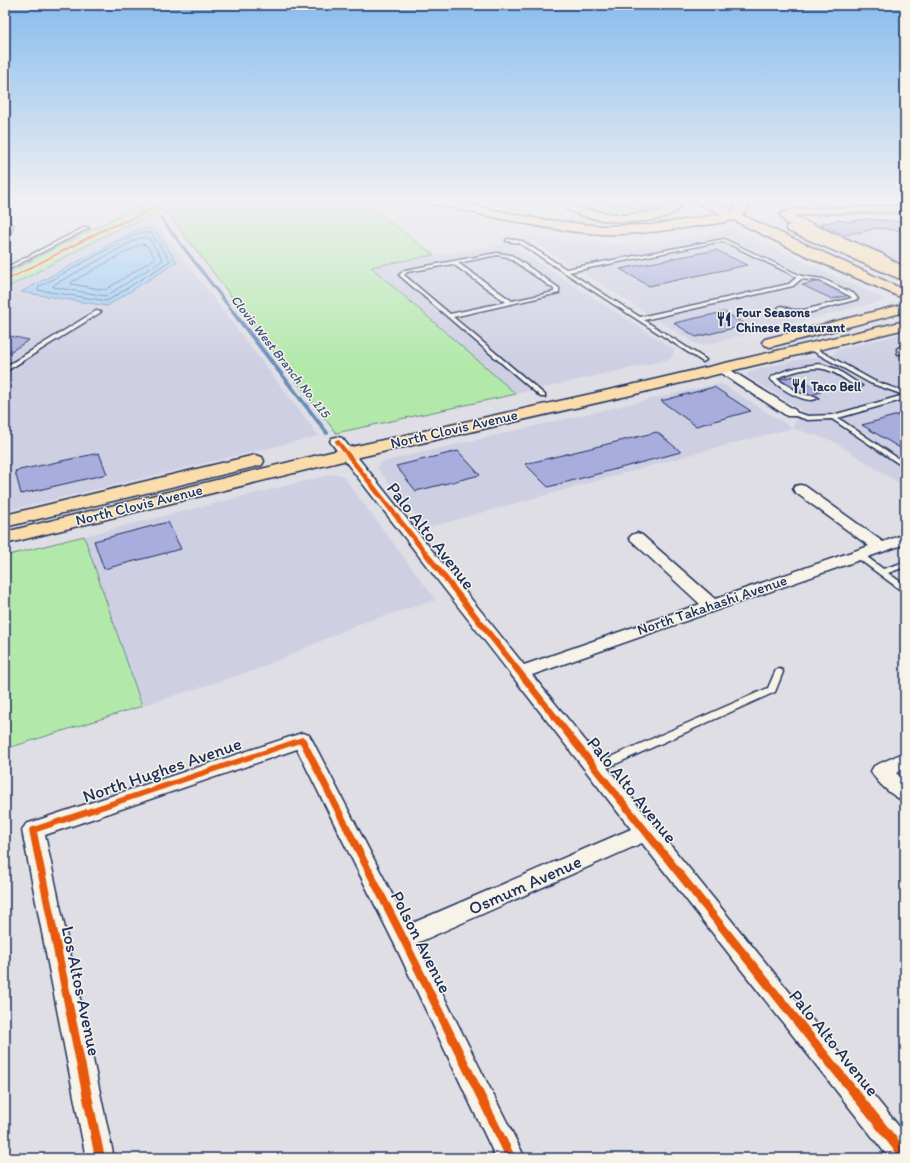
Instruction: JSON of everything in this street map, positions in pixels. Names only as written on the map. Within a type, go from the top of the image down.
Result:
[{"type":"main road","points":[[816,255],[905,295]]},
{"type":"main road","points":[[855,255],[905,277]]},
{"type":"main road","points":[[873,255],[905,273]]},
{"type":"main road","name":"North Clovis Avenue","points":[[5,538],[342,447],[543,396],[702,360],[905,308]]},
{"type":"main road","name":"North Clovis Avenue","points":[[5,521],[342,447],[812,348],[905,325]]},
{"type":"main road","points":[[720,368],[718,363],[723,361],[779,346],[816,330]]},
{"type":"street","points":[[720,368],[791,413]]},
{"type":"street","name":"Palo Alto Avenue","points":[[342,447],[519,673],[905,1156]]},
{"type":"street","points":[[800,489],[880,547]]},
{"type":"street","points":[[637,538],[711,605]]},
{"type":"street","name":"North Takahashi Avenue","points":[[519,673],[905,538]]},
{"type":"street","name":"North Hughes Avenue","points":[[33,830],[302,740]]},
{"type":"street","name":"Polson Avenue","points":[[302,740],[403,938],[511,1158]]},
{"type":"street","points":[[905,759],[881,771],[905,793]]},
{"type":"street","name":"Los Altos Avenue","points":[[33,830],[100,1158]]},
{"type":"street","name":"Osmum Avenue","points":[[403,938],[646,832]]},
{"type":"lane","points":[[5,270],[34,255]]},
{"type":"lane","points":[[490,255],[405,271],[401,275],[543,396]]},
{"type":"lane","points":[[449,316],[556,293],[557,289],[509,256],[505,255]]},
{"type":"lane","points":[[541,255],[702,360]]},
{"type":"lane","points":[[565,271],[646,255]]},
{"type":"lane","points":[[755,255],[800,277],[821,280],[852,295],[855,299],[804,312],[792,312],[781,308]]},
{"type":"lane","points":[[454,262],[511,303]]},
{"type":"lane","points":[[639,319],[791,285],[800,277]]},
{"type":"lane","points":[[5,370],[98,312]]},
{"type":"lane","points":[[900,353],[902,347],[905,345]]},
{"type":"lane","points":[[812,348],[872,382],[905,395]]},
{"type":"lane","points":[[815,398],[799,396],[773,379],[776,376],[814,366],[822,366],[829,368],[859,386]]},
{"type":"lane","points":[[791,413],[808,418],[833,417],[905,395]]},
{"type":"lane","points":[[833,417],[905,466]]},
{"type":"lane","points":[[859,555],[905,589]]},
{"type":"lane","points":[[882,572],[905,564]]},
{"type":"lane","points":[[595,768],[772,690],[779,672]]},
{"type":"shaded area","points":[[68,255],[180,255],[319,436],[5,511],[5,289]]},
{"type":"shaded area","points":[[438,255],[527,255],[675,350],[670,359],[516,394],[371,267]]},
{"type":"shaded area","points":[[555,255],[790,255],[884,299],[883,301],[704,345],[696,344]]},
{"type":"shaded area","points":[[879,255],[905,255],[905,266]]},
{"type":"shaded area","points":[[905,333],[905,487],[833,441],[792,428],[802,410],[747,376],[750,371],[806,358],[815,358],[834,354],[837,350]]},
{"type":"shaded area","points":[[716,384],[724,385],[792,428],[426,528],[377,468],[381,462]]},
{"type":"shaded area","points":[[333,474],[342,475],[436,600],[359,624],[258,669],[142,706],[84,536]]},
{"type":"green space","points":[[41,255],[68,255],[5,289],[5,274]]},
{"type":"green space","points":[[200,255],[433,255],[371,267],[516,394],[336,433]]},
{"type":"green space","points":[[84,536],[142,706],[5,749],[5,697],[10,695],[5,671],[5,556]]},
{"type":"water","points":[[90,255],[172,255],[177,262],[107,306],[21,292]]},
{"type":"building","points":[[689,255],[727,255],[747,265],[649,286],[620,269]]},
{"type":"building","points":[[820,281],[850,295],[832,299],[802,285]]},
{"type":"building","points":[[724,312],[747,325],[696,337],[674,323]]},
{"type":"building","points":[[5,335],[29,340],[5,355]]},
{"type":"building","name":"Taco Bell","points":[[794,376],[821,392],[808,396],[804,393],[799,395],[776,380]]},
{"type":"building","points":[[714,387],[751,411],[696,426],[661,401]]},
{"type":"building","points":[[905,413],[905,451],[862,425]]},
{"type":"building","points":[[657,432],[681,452],[548,487],[525,464]]},
{"type":"building","points":[[458,451],[480,475],[416,491],[396,466]]},
{"type":"building","points":[[99,453],[107,474],[21,494],[15,471]]},
{"type":"building","points":[[168,522],[181,549],[104,569],[94,541]]},
{"type":"waterway","name":"Clovis West Branch No. 115","points":[[190,255],[234,313]]},
{"type":"waterway","name":"Clovis West Branch No. 115","points":[[233,312],[327,433]]},
{"type":"cycle path","points":[[5,281],[54,255]]},
{"type":"cycle path","points":[[337,441],[595,768],[905,1156]]},
{"type":"cycle path","points":[[100,1158],[33,830],[302,740],[403,938],[511,1158]]},
{"type":"place","name":"Four Seasons Chinese Restaurant","points":[[724,319]]},
{"type":"place","name":"Taco Bell","points":[[799,386]]}]
